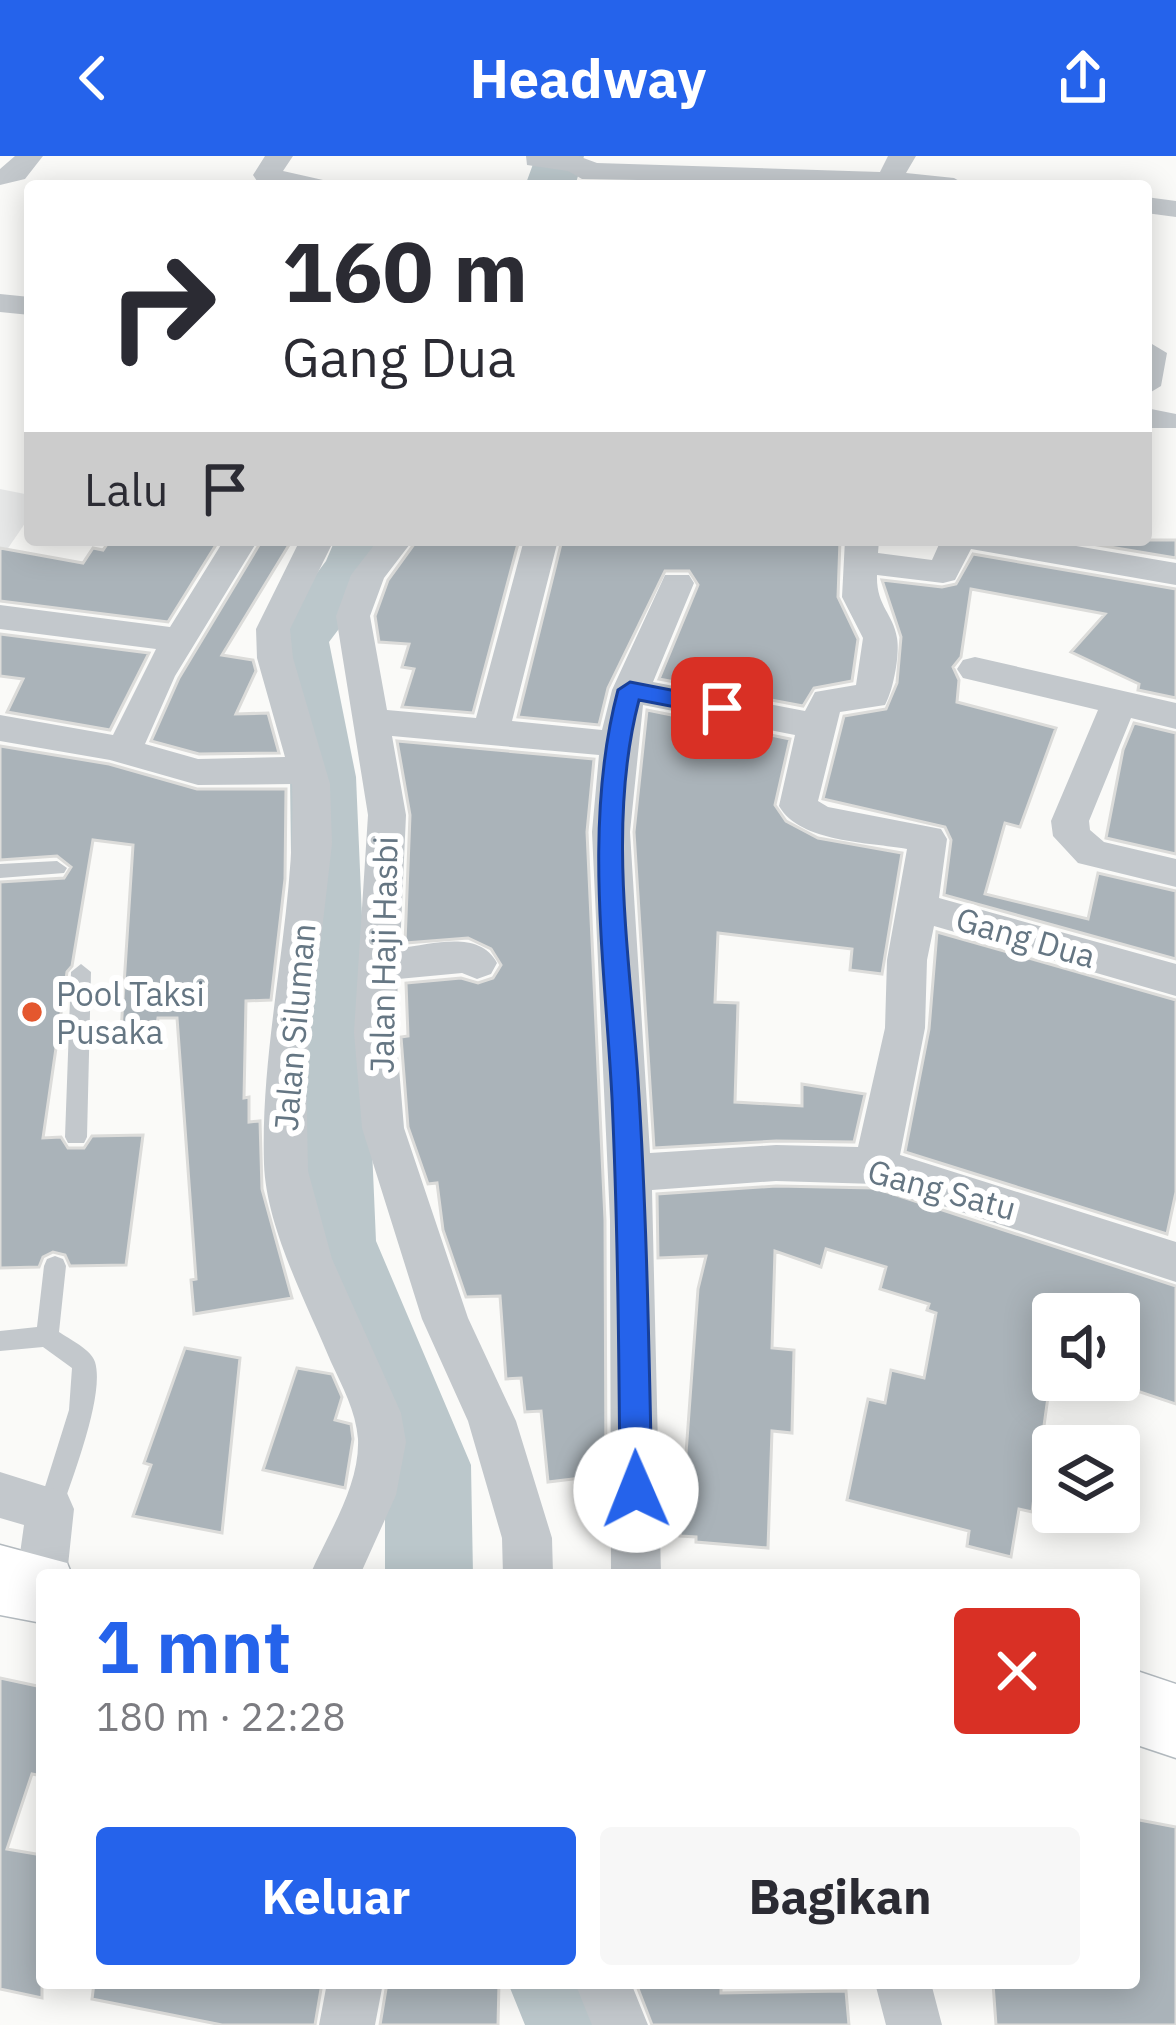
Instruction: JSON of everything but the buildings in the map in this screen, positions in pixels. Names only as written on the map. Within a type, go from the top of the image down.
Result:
[{"type":"street","points":[[0,177],[15,173],[29,156]]},
{"type":"street","points":[[279,156],[267,175],[289,180]]},
{"type":"street","points":[[537,165],[892,174],[923,180]]},
{"type":"street","points":[[124,751],[157,676],[237,546]]},
{"type":"street","name":"Jalan Siluman","points":[[314,546],[273,629],[275,658],[311,784],[313,844],[285,1068],[286,1171],[310,1258],[377,1413],[382,1442],[372,1495],[338,1569]]},
{"type":"street","name":"Jalan Haji Hasbi","points":[[391,546],[368,575],[353,616],[387,815],[376,1032],[383,1128],[445,1319],[492,1421],[527,1538],[528,1569]]},
{"type":"street","points":[[490,735],[539,546]]},
{"type":"street","points":[[630,690],[815,726],[828,701],[872,696],[880,638],[859,597],[861,551],[943,572],[955,546]]},
{"type":"street","points":[[1013,546],[1176,574]]},
{"type":"street","points":[[636,1569],[629,1174],[610,832],[616,744],[630,690],[677,584]]},
{"type":"street","points":[[0,617],[181,640]]},
{"type":"street","points":[[975,669],[1176,716]]},
{"type":"street","points":[[1119,704],[1070,821],[1072,836],[1092,853],[1176,873]]},
{"type":"street","points":[[369,721],[616,744]]},
{"type":"street","name":"Gang Dua","points":[[815,726],[798,806],[818,819],[928,839],[918,907],[1176,980]]},
{"type":"street","points":[[0,728],[124,751],[198,772],[306,770]]},
{"type":"street","points":[[876,1166],[904,1028],[907,960],[918,907]]},
{"type":"street","points":[[380,965],[472,957],[477,963]]},
{"type":"street","name":"Gang Satu","points":[[629,1174],[776,1163],[876,1166],[1176,1262]]},
{"type":"street","points":[[0,1495],[50,1509],[43,1569]]},
{"type":"street","points":[[0,1580],[36,1587]]},
{"type":"street","points":[[0,1608],[36,1590]]},
{"type":"street","points":[[1140,1709],[1176,1721]]},
{"type":"street","points":[[347,2025],[354,1989]]},
{"type":"street","points":[[605,1989],[620,2025]]},
{"type":"street","points":[[905,1989],[914,2025]]},
{"type":"lane","points":[[0,871],[58,868]]},
{"type":"lane","points":[[76,1137],[81,972]]},
{"type":"lane","points":[[47,1336],[55,1266]]},
{"type":"lane","points":[[0,1341],[47,1336],[84,1363],[81,1410],[50,1509]]},
{"type":"shaded area","points":[[0,489],[24,494],[24,525],[0,560]]},
{"type":"waterway","points":[[552,180],[560,156]]},
{"type":"waterway","points":[[363,546],[354,567],[298,640],[323,777],[336,1241],[428,1465],[429,1569]]},
{"type":"waterway","points":[[561,1989],[576,2025]]},
{"type":"place","name":"Pool Taksi Pusaka","points":[[32,1012]]},
{"type":"route","points":[[636,1490],[632,1220],[610,832],[616,744],[630,690],[722,708]]}]
